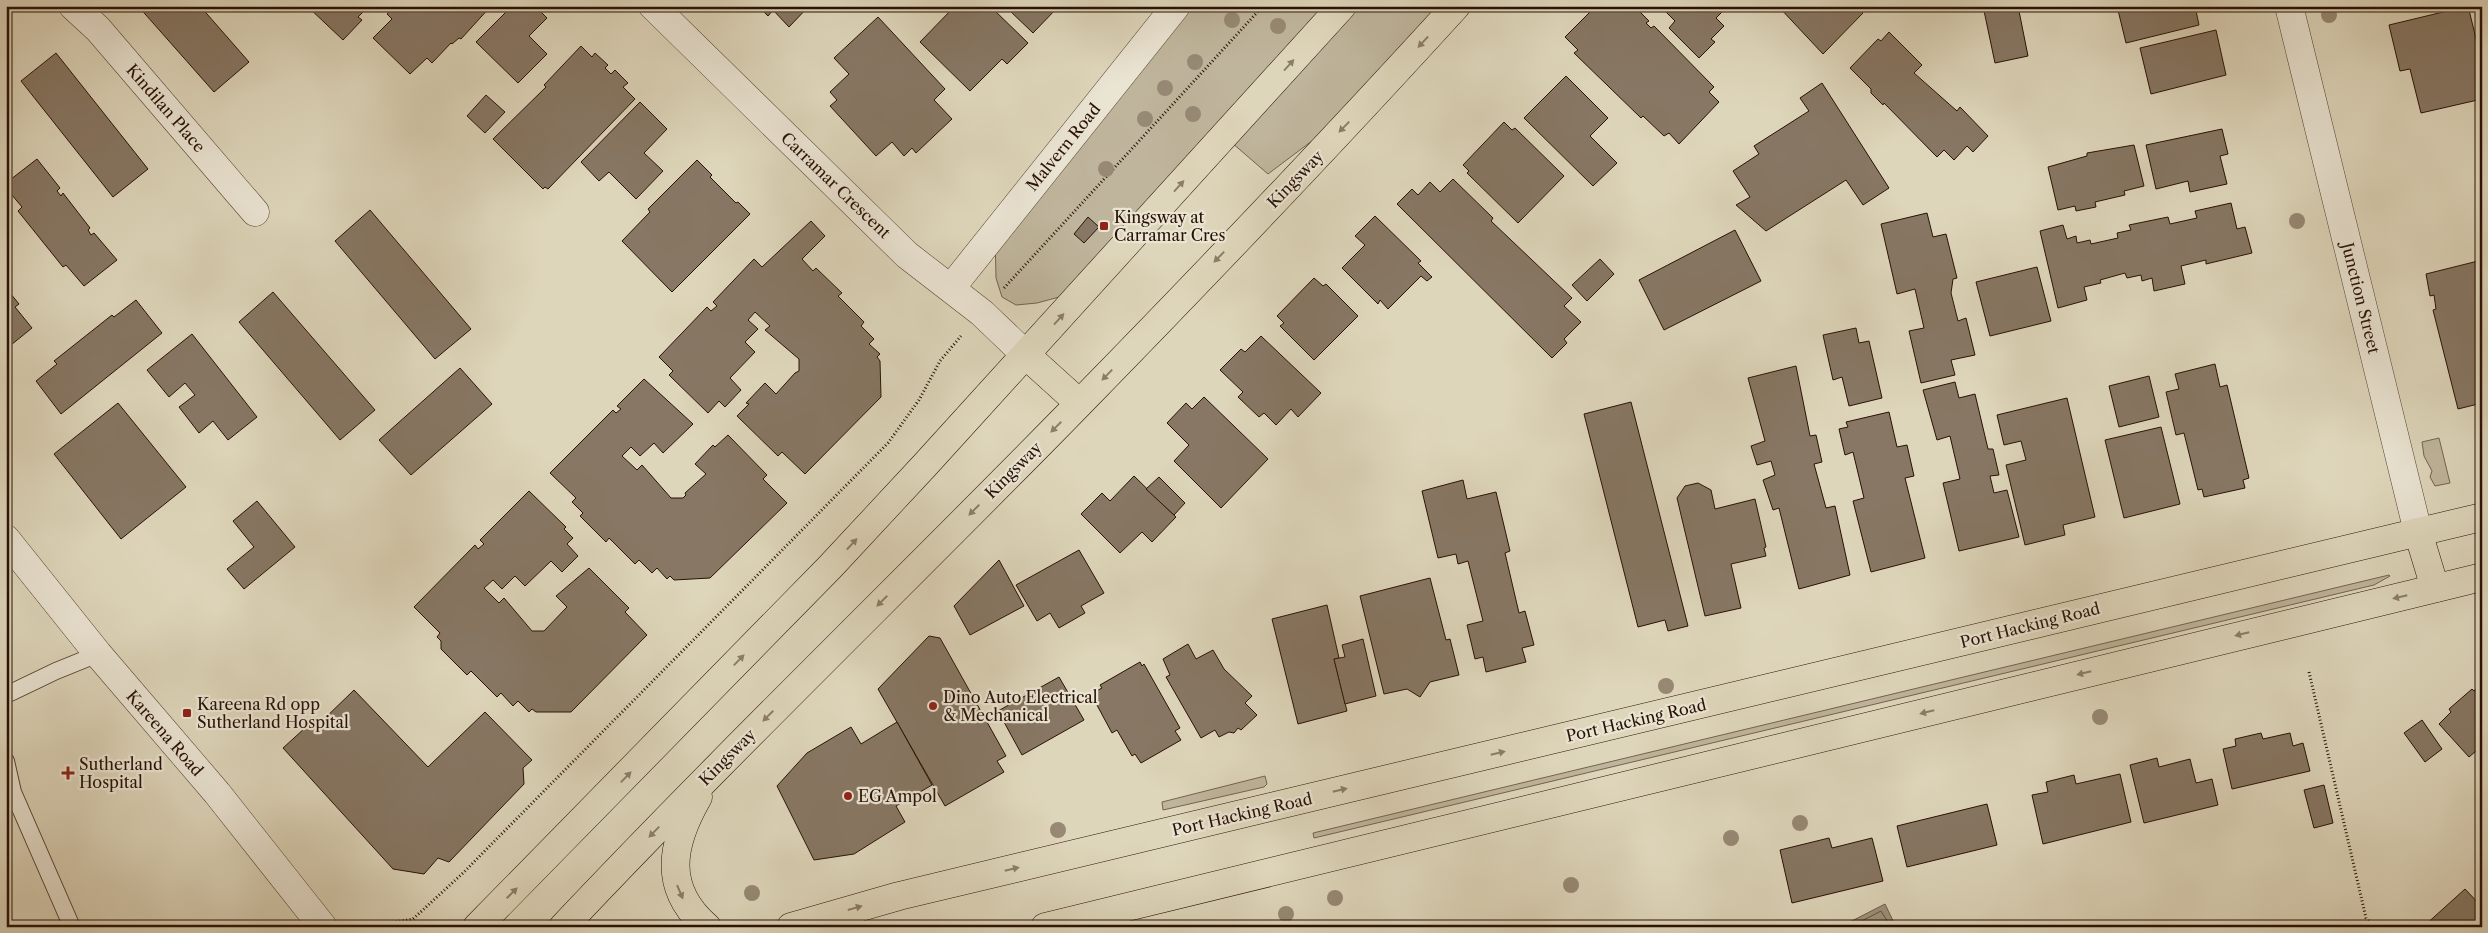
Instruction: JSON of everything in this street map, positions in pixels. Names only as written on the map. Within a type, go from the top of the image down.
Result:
[{"type":"main road","points":[[477,927],[830,567],[1026,355],[1342,6]]},
{"type":"main road","name":"Kingsway","points":[[563,927],[718,766],[1079,403],[1377,92],[1456,6]]},
{"type":"main road","points":[[1026,355],[1079,403]]},
{"type":"main road","name":"Port Hacking Road","points":[[791,927],[898,896],[2482,516]]},
{"type":"main road","name":"Junction Street","points":[[2418,532],[2435,588]]},
{"type":"main road","points":[[1045,927],[2482,577]]},
{"type":"main road","points":[[706,927],[693,913],[680,893],[675,863],[681,833],[690,812],[718,766]]},
{"type":"street","name":"Kindilan Place","points":[[73,6],[98,29],[256,212]]},
{"type":"street","name":"Carramar Crescent","points":[[653,6],[907,256],[982,313],[1026,355]]},
{"type":"street","name":"Malvern Road","points":[[951,288],[1176,6]]},
{"type":"street","name":"Junction Street","points":[[2289,6],[2418,532]]},
{"type":"street","name":"Kareena Road","points":[[6,539],[98,654],[217,793],[323,927]]},
{"type":"lane","points":[[6,695],[56,671],[98,654]]},
{"type":"lane","points":[[6,761],[10,787],[72,927]]},
{"type":"path","points":[[1000,293],[1263,6]]},
{"type":"path","points":[[389,923],[413,919],[463,873],[888,443],[920,400],[940,362],[963,334]]},
{"type":"path","points":[[2309,672],[2366,918],[2374,927]]},
{"type":"shaded area","points":[[1176,6],[1456,6],[1377,92],[1268,174],[1224,136],[1085,290],[1037,303],[1016,305],[1002,297],[996,278],[995,233]]},
{"type":"shaded area","points":[[2439,438],[2450,483],[2435,486],[2430,477],[2432,471],[2424,456],[2422,442]]},
{"type":"shaded area","points":[[2389,575],[2374,585],[1314,838],[1313,833]]},
{"type":"shaded area","points":[[1265,776],[1267,784],[1264,787],[1163,810],[1162,802]]},
{"type":"water","points":[[1885,904],[1896,927],[1832,926],[1837,924],[1842,926]]},
{"type":"building","points":[[138,6],[200,6],[249,62],[214,92]]},
{"type":"building","points":[[307,6],[369,6],[358,17],[362,20],[343,40]]},
{"type":"building","points":[[395,6],[491,6],[461,39],[459,38],[451,43],[432,63],[427,58],[410,74],[373,38],[392,19],[387,14]]},
{"type":"building","points":[[512,6],[535,6],[547,18],[529,36],[547,54],[518,83],[476,42]]},
{"type":"building","points":[[758,6],[809,6],[789,27],[773,10],[768,16]]},
{"type":"building","points":[[955,6],[990,6],[1028,43],[1007,64],[1002,59],[970,91],[920,42]]},
{"type":"building","points":[[999,6],[1059,6],[1033,33],[1008,9],[1005,12]]},
{"type":"building","points":[[1596,6],[1634,6],[1649,21],[1646,23],[1651,28],[1654,26],[1714,87],[1709,92],[1719,102],[1679,144],[1669,133],[1664,136],[1643,116],[1641,118],[1574,53],[1578,50],[1565,37]]},
{"type":"building","points":[[1660,6],[1728,6],[1716,18],[1724,26],[1711,39],[1715,42],[1699,58],[1669,28],[1675,21]]},
{"type":"building","points":[[1778,6],[1856,6],[1863,13],[1823,54]]},
{"type":"building","points":[[1983,6],[2018,6],[2028,56],[1995,63]]},
{"type":"building","points":[[2117,6],[2195,6],[2199,25],[2126,43]]},
{"type":"building","points":[[2468,6],[2482,63],[2482,99],[2421,113],[2410,69],[2400,71],[2389,25]]},
{"type":"building","points":[[878,17],[945,89],[934,100],[952,119],[916,153],[912,148],[904,156],[892,142],[876,156],[830,106],[837,100],[830,92],[849,74],[834,58]]},
{"type":"building","points":[[2216,30],[2226,75],[2151,94],[2140,48]]},
{"type":"building","points":[[1889,32],[1922,65],[1914,73],[1957,111],[1960,107],[1988,136],[1973,152],[1967,146],[1954,160],[1944,150],[1937,157],[1884,103],[1883,105],[1871,93],[1871,89],[1850,68],[1878,39],[1881,41]]},
{"type":"building","points":[[581,46],[592,57],[595,53],[608,65],[605,68],[611,74],[615,70],[628,83],[623,87],[635,99],[548,189],[545,187],[543,189],[493,139],[546,87],[544,85]]},
{"type":"building","points":[[56,53],[148,169],[113,197],[21,81]]},
{"type":"building","points":[[1566,76],[1608,118],[1590,136],[1617,163],[1593,186],[1524,118]]},
{"type":"building","points":[[1822,83],[1889,188],[1863,205],[1846,180],[1766,231],[1736,205],[1750,197],[1733,171],[1759,154],[1754,146],[1809,111],[1800,98]]},
{"type":"building","points":[[486,95],[505,112],[485,133],[467,116]]},
{"type":"building","points":[[640,102],[667,129],[644,153],[663,171],[636,199],[609,172],[599,181],[581,162]]},
{"type":"building","points":[[1504,122],[1512,130],[1515,128],[1564,176],[1518,223],[1467,173],[1469,171],[1463,165]]},
{"type":"building","points":[[2222,129],[2228,154],[2220,156],[2227,184],[2190,192],[2188,181],[2156,189],[2146,145]]},
{"type":"building","points":[[2134,145],[2144,186],[2124,191],[2125,195],[2095,202],[2096,207],[2076,211],[2075,206],[2058,210],[2048,167],[2087,156],[2087,153]]},
{"type":"building","points":[[37,159],[60,188],[57,191],[61,196],[63,193],[90,228],[88,230],[91,235],[94,233],[117,260],[84,286],[66,265],[63,267],[18,211],[22,207],[6,188],[6,183]]},
{"type":"building","points":[[697,160],[712,175],[710,177],[750,214],[672,292],[622,241],[650,212],[648,209]]},
{"type":"building","points":[[1453,179],[1493,218],[1491,221],[1572,298],[1564,306],[1581,322],[1564,339],[1567,343],[1552,358],[1397,204],[1412,189],[1418,195],[1430,182],[1440,192]]},
{"type":"building","points":[[2231,203],[2237,229],[2245,227],[2252,253],[2206,264],[2206,260],[2181,266],[2185,284],[2154,291],[2152,278],[2142,281],[2141,275],[2127,278],[2125,273],[2100,280],[2101,283],[2084,287],[2087,300],[2058,308],[2040,231],[2063,225],[2067,239],[2076,236],[2077,243],[2090,240],[2091,244],[2118,238],[2117,233],[2131,230],[2129,225],[2168,217],[2170,224],[2197,218],[2195,211]]},
{"type":"building","points":[[370,210],[471,329],[435,359],[335,241]]},
{"type":"building","points":[[1927,213],[1933,237],[1946,234],[1957,278],[1953,279],[1951,293],[1958,321],[1966,318],[1975,355],[1951,360],[1955,375],[1921,383],[1909,331],[1924,328],[1915,289],[1897,294],[1881,224]]},
{"type":"building","points":[[1375,216],[1421,261],[1418,263],[1432,277],[1427,281],[1421,276],[1388,309],[1380,300],[1378,304],[1342,268],[1365,245],[1355,236]]},
{"type":"building","points":[[1088,217],[1099,227],[1084,243],[1074,234]]},
{"type":"building","points":[[811,221],[825,236],[802,259],[813,271],[816,268],[842,293],[838,296],[864,322],[861,326],[874,339],[869,344],[880,354],[877,357],[880,361],[881,397],[805,474],[782,452],[778,456],[737,416],[749,404],[746,403],[765,383],[776,394],[799,371],[799,359],[765,330],[770,326],[755,312],[748,320],[758,329],[745,342],[755,352],[730,378],[741,390],[725,407],[719,401],[708,413],[669,375],[673,371],[659,357],[707,307],[711,311],[717,306],[713,302],[754,259],[762,267]]},
{"type":"building","points":[[1735,230],[1761,281],[1664,330],[1639,280]]},
{"type":"building","points":[[1600,259],[1614,274],[1587,301],[1572,285]]},
{"type":"building","points":[[2482,260],[2482,403],[2458,409],[2433,310],[2436,309],[2434,295],[2430,296],[2426,274]]},
{"type":"building","points":[[2037,267],[2051,321],[1990,336],[1976,282]]},
{"type":"building","points":[[1314,278],[1323,286],[1326,284],[1358,316],[1314,360],[1280,326],[1284,323],[1277,316]]},
{"type":"building","points":[[6,288],[19,304],[15,307],[32,328],[6,349]]},
{"type":"building","points":[[273,292],[375,410],[340,440],[239,322]]},
{"type":"building","points":[[136,300],[162,333],[61,414],[36,381],[57,364],[54,361],[112,315],[114,317]]},
{"type":"building","points":[[1856,328],[1859,343],[1869,341],[1882,398],[1849,406],[1842,377],[1833,380],[1823,335]]},
{"type":"building","points":[[192,334],[257,417],[228,440],[213,421],[199,433],[179,407],[195,395],[185,383],[169,397],[147,370]]},
{"type":"building","points":[[1261,336],[1321,393],[1298,417],[1291,409],[1276,425],[1264,413],[1259,417],[1238,397],[1243,392],[1220,370],[1241,349],[1245,352]]},
{"type":"building","points":[[2215,364],[2220,387],[2227,385],[2249,478],[2243,480],[2245,488],[2204,497],[2202,489],[2198,490],[2184,433],[2176,435],[2166,392],[2179,389],[2175,374]]},
{"type":"building","points":[[1796,366],[1810,436],[1816,435],[1822,462],[1814,464],[1826,508],[1835,506],[1850,575],[1799,589],[1779,508],[1773,510],[1763,480],[1775,475],[1771,461],[1757,465],[1751,446],[1765,441],[1748,378]]},
{"type":"building","points":[[460,368],[492,404],[411,475],[379,440]]},
{"type":"building","points":[[2149,376],[2159,417],[2119,427],[2109,386]]},
{"type":"building","points":[[644,379],[693,424],[663,453],[654,443],[640,456],[631,447],[622,456],[637,470],[642,465],[671,498],[683,498],[686,495],[685,493],[706,474],[695,464],[713,445],[715,447],[728,435],[767,475],[763,479],[787,503],[710,578],[674,580],[670,576],[667,579],[657,568],[652,573],[639,560],[635,564],[609,538],[606,542],[580,516],[583,513],[572,502],[576,498],[550,473],[613,410],[616,413],[621,409],[617,406]]},
{"type":"building","points":[[1955,382],[1959,398],[1975,394],[1988,449],[1993,449],[1999,475],[1990,476],[1994,493],[2007,490],[2019,537],[1959,551],[1943,483],[1960,479],[1950,436],[1937,440],[1923,390]]},
{"type":"building","points":[[1204,397],[1268,459],[1221,508],[1174,461],[1189,445],[1167,423],[1186,403],[1192,409]]},
{"type":"building","points":[[2067,398],[2095,517],[2063,525],[2065,535],[2025,545],[2006,465],[2026,460],[2021,441],[2004,445],[1997,415]]},
{"type":"building","points":[[1631,402],[1688,626],[1668,631],[1665,620],[1638,627],[1584,414]]},
{"type":"building","points":[[118,403],[186,487],[121,539],[54,454]]},
{"type":"building","points":[[1889,412],[1897,447],[1907,445],[1914,476],[1905,478],[1925,558],[1871,572],[1853,501],[1864,498],[1853,452],[1845,455],[1839,429],[1848,427],[1846,422]]},
{"type":"building","points":[[2161,427],[2180,504],[2124,518],[2105,440]]},
{"type":"building","points":[[1134,476],[1176,517],[1152,542],[1142,532],[1120,553],[1081,514],[1102,493],[1110,501]]},
{"type":"building","points":[[1159,477],[1185,503],[1174,515],[1146,489]]},
{"type":"building","points":[[1463,480],[1467,499],[1496,492],[1510,551],[1505,553],[1519,613],[1525,611],[1534,645],[1522,648],[1526,662],[1486,672],[1483,657],[1475,659],[1467,625],[1483,621],[1468,561],[1458,564],[1456,554],[1438,558],[1422,491]]},
{"type":"building","points":[[1698,483],[1711,490],[1715,509],[1755,499],[1766,547],[1764,548],[1766,556],[1731,564],[1741,608],[1705,616],[1677,498],[1685,486]]},
{"type":"building","points":[[529,491],[566,527],[564,529],[573,538],[567,544],[578,556],[562,572],[551,561],[525,586],[515,576],[502,589],[493,580],[484,588],[499,603],[504,598],[532,631],[544,631],[567,607],[556,596],[589,568],[629,608],[625,612],[647,635],[571,712],[536,712],[532,709],[529,712],[518,701],[513,706],[501,693],[497,697],[471,671],[467,675],[441,649],[441,641],[437,637],[440,633],[414,607],[475,545],[478,549],[484,544],[480,540]]},
{"type":"building","points":[[257,501],[295,547],[244,589],[227,569],[254,547],[233,521]]},
{"type":"building","points":[[1079,550],[1104,593],[1081,606],[1085,613],[1059,628],[1050,613],[1037,621],[1016,585]]},
{"type":"building","points":[[999,560],[1024,606],[970,635],[954,606]]},
{"type":"building","points":[[1430,578],[1446,640],[1450,639],[1459,675],[1430,682],[1420,697],[1407,689],[1384,694],[1360,596]]},
{"type":"building","points":[[1327,605],[1339,658],[1334,659],[1347,711],[1298,724],[1272,619]]},
{"type":"building","name":"Dino Auto Electrical & Mechanical","points":[[929,636],[940,638],[1006,756],[997,761],[1004,772],[945,806],[878,689]]},
{"type":"building","points":[[1363,639],[1376,696],[1345,704],[1334,659],[1345,657],[1342,645]]},
{"type":"building","points":[[1188,644],[1196,659],[1213,650],[1224,669],[1252,696],[1245,703],[1257,715],[1241,730],[1238,728],[1234,733],[1229,732],[1219,737],[1215,730],[1201,738],[1166,677],[1170,675],[1163,659]]},
{"type":"building","points":[[1140,662],[1142,666],[1144,664],[1180,728],[1175,731],[1181,740],[1141,763],[1135,754],[1132,756],[1117,730],[1112,733],[1091,694],[1102,688],[1100,685]]},
{"type":"building","points":[[1059,677],[1084,720],[1022,755],[998,711]]},
{"type":"building","points":[[2482,684],[2482,746],[2469,757],[2439,724],[2451,712],[2449,709],[2472,689],[2474,691]]},
{"type":"building","points":[[354,690],[428,767],[485,712],[532,760],[523,768],[524,784],[449,862],[438,858],[424,874],[393,869],[283,748],[316,718],[321,722]]},
{"type":"building","points":[[2422,720],[2442,749],[2425,762],[2404,733]]},
{"type":"building","name":"EG Ampol","points":[[897,722],[932,785],[896,806],[905,822],[854,854],[814,860],[777,786],[807,753],[851,727],[861,744]]},
{"type":"building","points":[[2261,733],[2263,739],[2290,733],[2293,746],[2303,743],[2310,771],[2232,789],[2223,749],[2236,746],[2235,739]]},
{"type":"building","points":[[2157,758],[2159,767],[2190,759],[2196,783],[2212,779],[2218,805],[2144,823],[2130,765]]},
{"type":"building","points":[[2120,774],[2131,822],[2043,844],[2032,795],[2048,792],[2046,782],[2074,775],[2076,784]]},
{"type":"building","points":[[2324,785],[2333,823],[2314,828],[2304,790]]},
{"type":"building","points":[[1987,804],[1997,845],[1907,867],[1897,826]]},
{"type":"building","points":[[1829,838],[1832,848],[1872,838],[1883,881],[1792,903],[1780,850]]},
{"type":"building","points":[[2465,889],[2482,907],[2482,927],[2423,927]]},
{"type":"place","name":"Kingsway at Carramar Cres","points":[[1104,226]]},
{"type":"place","name":"Dino Auto Electrical & Mechanical","points":[[933,706]]},
{"type":"place","name":"Kareena Rd opp Sutherland Hospital","points":[[187,713]]},
{"type":"place","name":"Sutherland Hospital","points":[[68,773]]},
{"type":"place","name":"EG Ampol","points":[[848,796]]}]
